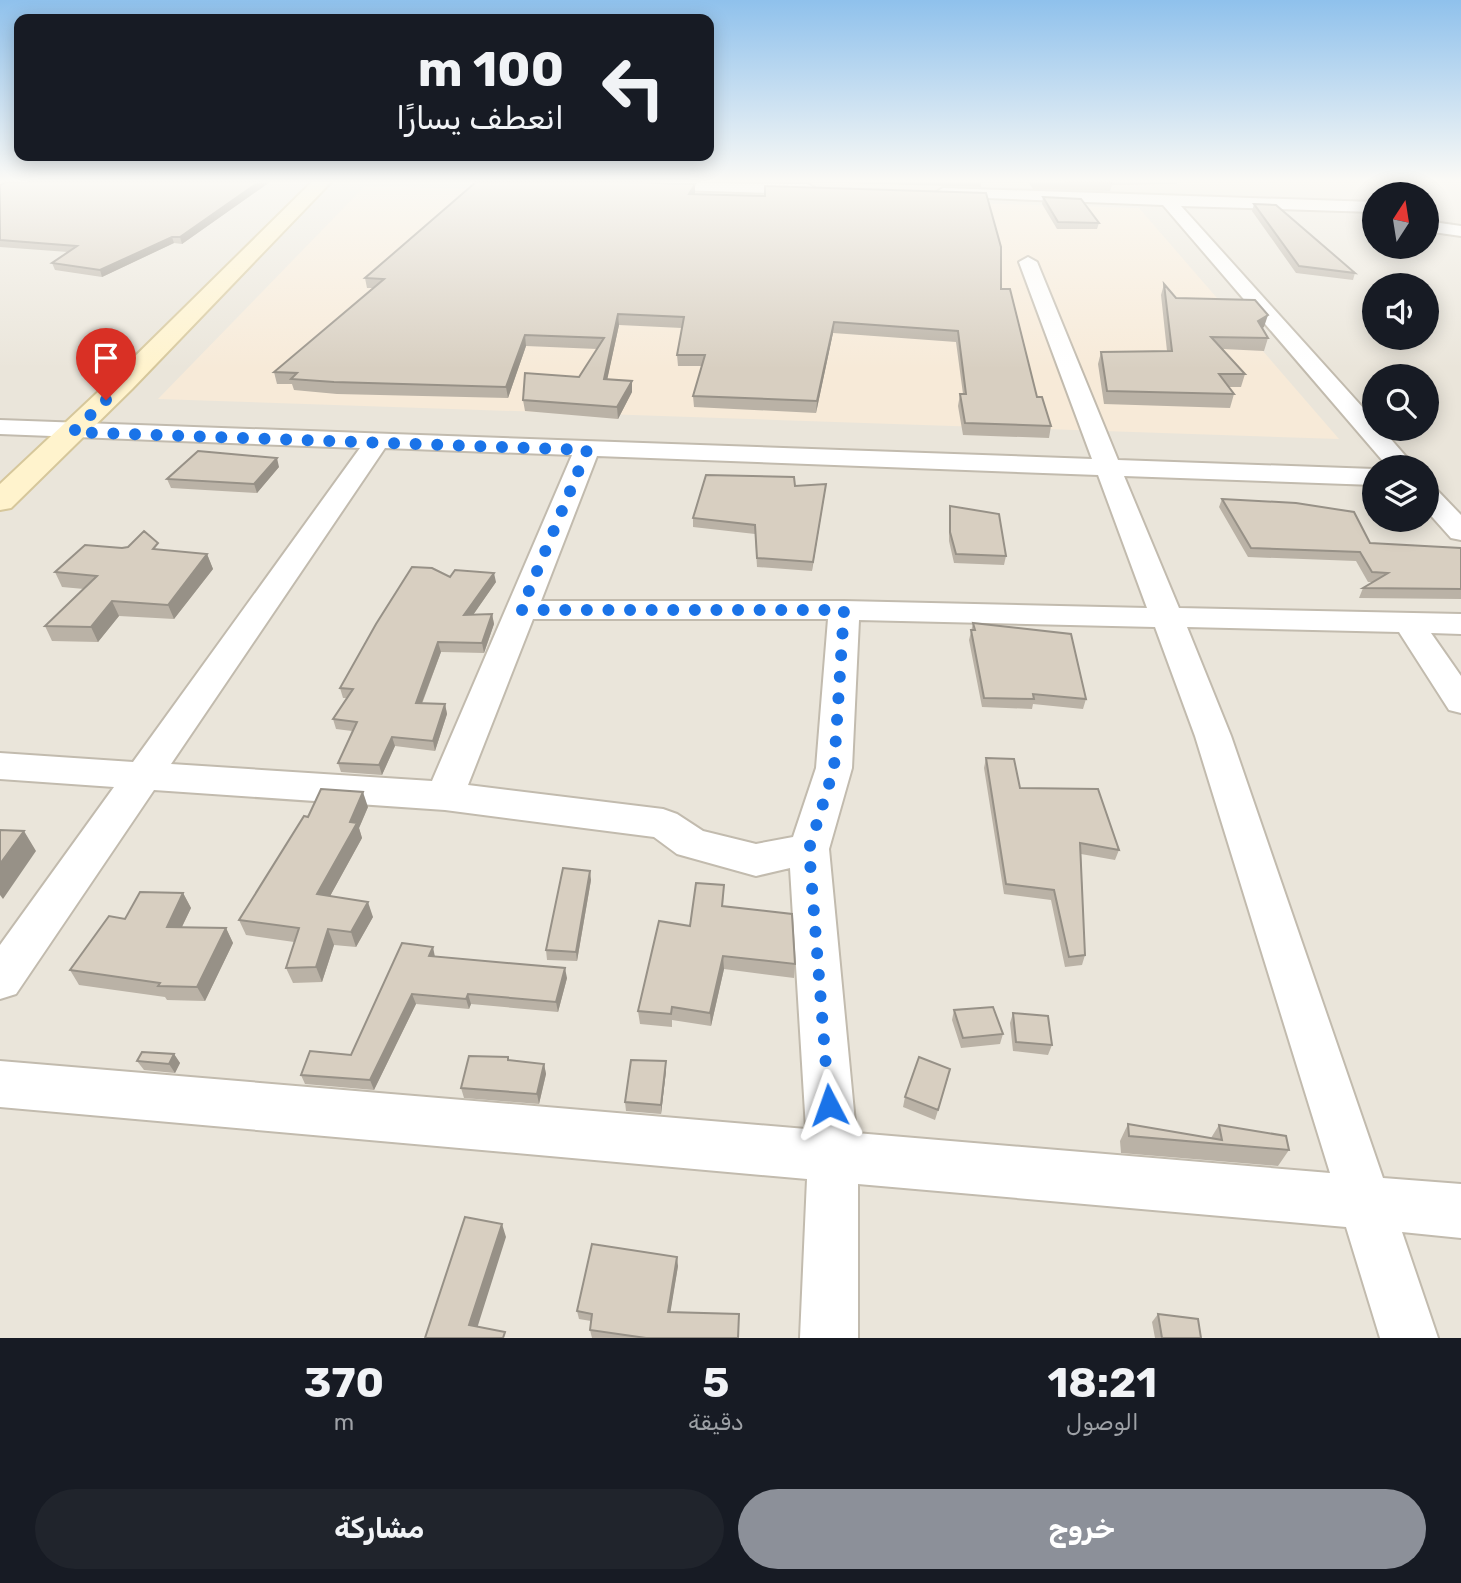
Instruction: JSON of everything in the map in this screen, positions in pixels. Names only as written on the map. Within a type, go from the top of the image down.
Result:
[{"type":"street","points":[[0,501],[73,432],[260,244]]},
{"type":"street","points":[[1206,244],[1391,455]]},
{"type":"street","points":[[1028,262],[1213,736],[1409,1338]]},
{"type":"street","points":[[0,427],[73,432],[1362,477]]},
{"type":"street","points":[[0,980],[15,935],[142,777],[377,442]]},
{"type":"street","points":[[445,796],[587,450]]},
{"type":"street","points":[[1439,508],[1461,531]]},
{"type":"street","points":[[521,610],[844,610],[1461,624]]},
{"type":"street","points":[[829,1338],[833,1156],[809,849],[834,768],[844,610]]},
{"type":"street","points":[[1408,622],[1461,702]]},
{"type":"street","points":[[0,766],[445,796],[663,824],[691,844],[757,860],[809,849]]},
{"type":"street","points":[[0,1084],[1461,1211]]},
{"type":"shaded area","points":[[0,244],[1362,244],[1362,259],[1439,259],[1439,244],[1461,244],[1461,1338],[0,1338]]},
{"type":"shaded area","points":[[308,244],[1171,244],[1339,439],[158,399]]},
{"type":"building","points":[[57,244],[156,244],[100,270],[52,263],[77,246]]},
{"type":"building","points":[[404,244],[1000,244],[1001,289],[1010,289],[1037,397],[1042,397],[1051,426],[965,423],[960,394],[966,394],[958,331],[834,322],[817,401],[693,396],[705,355],[677,355],[684,317],[618,314],[604,379],[632,381],[617,407],[523,400],[525,373],[579,377],[604,338],[525,335],[506,387],[334,382],[291,379],[297,373],[274,372],[384,279],[365,278]]},
{"type":"building","points":[[1283,244],[1322,244],[1355,273],[1299,266]]},
{"type":"building","points":[[1164,284],[1176,298],[1255,300],[1268,315],[1258,321],[1268,338],[1211,337],[1245,374],[1219,374],[1234,394],[1107,391],[1101,352],[1172,351]]},
{"type":"building","points":[[198,451],[277,458],[254,484],[167,479]]},
{"type":"building","points":[[706,475],[794,477],[795,486],[826,484],[813,562],[757,558],[755,525],[693,518]]},
{"type":"building","points":[[1222,499],[1296,503],[1354,512],[1370,543],[1461,548],[1461,589],[1363,588],[1388,573],[1372,572],[1360,552],[1251,548]]},
{"type":"building","points":[[950,506],[999,514],[1006,556],[956,554],[950,532]]},
{"type":"building","points":[[144,531],[158,543],[153,549],[207,554],[168,605],[112,601],[91,627],[45,626],[97,576],[55,572],[85,545],[128,547]]},
{"type":"building","points":[[412,567],[432,568],[450,577],[455,570],[494,573],[464,615],[492,614],[482,643],[438,642],[416,703],[445,704],[433,741],[392,737],[379,765],[338,763],[357,722],[333,719],[353,689],[340,688]]},
{"type":"building","points":[[973,623],[1071,634],[1086,699],[1033,694],[1034,699],[984,698],[971,630],[975,630]]},
{"type":"building","points":[[986,758],[1014,759],[1020,788],[1098,789],[1119,850],[1080,843],[1085,955],[1069,957],[1054,890],[1006,884]]},
{"type":"building","points":[[321,789],[363,792],[350,822],[357,823],[317,894],[368,902],[351,932],[328,929],[316,967],[286,968],[299,928],[239,920],[304,816],[308,817]]},
{"type":"building","points":[[0,830],[24,831],[0,864]]},
{"type":"building","points":[[563,868],[590,871],[576,952],[546,950]]},
{"type":"building","points":[[696,883],[724,885],[722,906],[792,914],[795,964],[723,956],[710,1013],[672,1007],[671,1014],[638,1011],[659,921],[690,926]]},
{"type":"building","points":[[140,892],[183,893],[167,927],[226,928],[197,987],[158,986],[160,983],[70,970],[109,916],[125,919]]},
{"type":"building","points":[[402,943],[433,947],[429,956],[565,968],[556,1002],[468,994],[466,999],[412,994],[370,1080],[301,1075],[310,1051],[351,1055]]},
{"type":"building","points":[[993,1007],[1003,1034],[963,1038],[954,1010]]},
{"type":"building","points":[[1013,1013],[1048,1016],[1052,1045],[1016,1042]]},
{"type":"building","points":[[142,1052],[174,1054],[169,1064],[137,1061]]},
{"type":"building","points":[[469,1056],[508,1057],[508,1060],[544,1064],[537,1094],[461,1088]]},
{"type":"building","points":[[919,1057],[950,1069],[938,1110],[905,1097]]},
{"type":"building","points":[[631,1060],[666,1061],[661,1105],[625,1102]]},
{"type":"building","points":[[1128,1124],[1222,1140],[1219,1125],[1286,1136],[1289,1150],[1129,1136]]},
{"type":"building","points":[[465,1217],[502,1224],[469,1325],[505,1332],[503,1338],[425,1338]]},
{"type":"building","points":[[592,1244],[677,1257],[668,1312],[739,1314],[738,1338],[646,1338],[590,1330],[592,1314],[577,1311]]},
{"type":"building","points":[[1158,1314],[1198,1319],[1201,1338],[1162,1338]]},
{"type":"route","points":[[106,400],[73,432],[587,450],[521,610],[844,610],[834,768],[809,849],[829,1105]]}]
